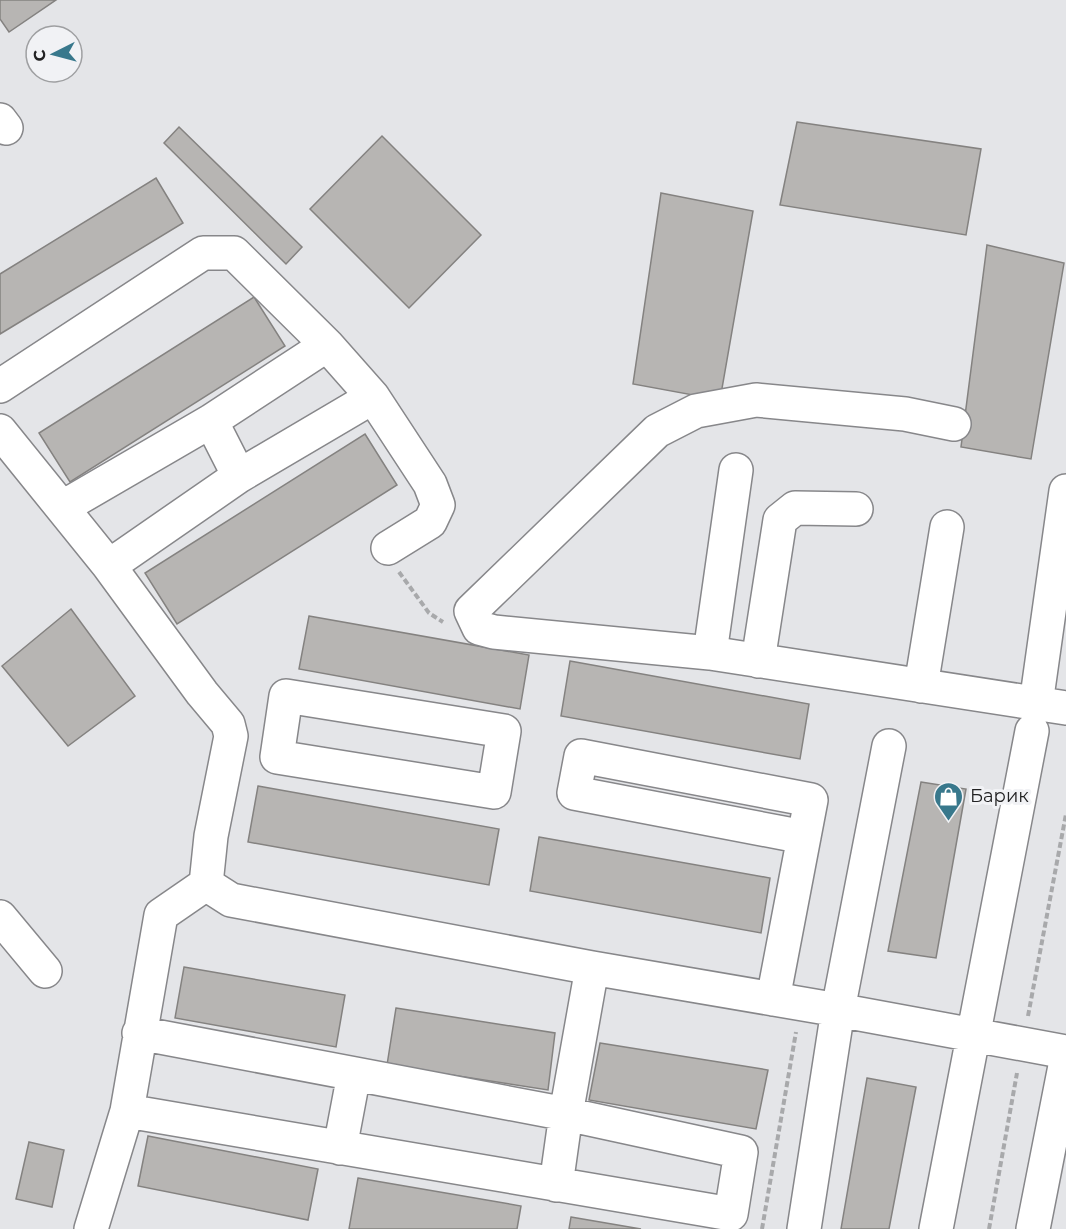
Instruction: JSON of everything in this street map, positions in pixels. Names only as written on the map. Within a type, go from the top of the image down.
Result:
[{"type":"street","points":[[0,386],[203,253],[234,253],[327,345],[373,397],[430,484],[438,505],[430,522],[388,548]]},
{"type":"street","points":[[63,507],[211,421],[327,345]]},
{"type":"street","points":[[109,566],[240,476],[373,397]]},
{"type":"street","points":[[954,424],[905,414],[756,400],[696,411],[657,430],[471,611],[479,628],[494,632],[710,653],[921,686],[1045,714]]},
{"type":"street","points":[[211,421],[240,476]]},
{"type":"street","points":[[0,431],[109,566],[202,693],[228,724],[231,736],[211,836],[206,884],[161,915],[127,1111],[91,1229]]},
{"type":"street","points":[[710,653],[736,470]]},
{"type":"street","points":[[936,1229],[972,1035],[1045,714],[1066,491]]},
{"type":"street","points":[[758,661],[780,520],[795,508],[856,509]]},
{"type":"street","points":[[921,686],[947,527]]},
{"type":"street","points":[[286,696],[504,731],[494,792],[277,757],[279,744],[286,696]]},
{"type":"street","points":[[231,736],[279,744]]},
{"type":"street","points":[[804,1229],[838,1010],[889,746]]},
{"type":"street","points":[[787,1001],[804,837],[811,800],[581,756],[574,793],[804,837]]},
{"type":"street","points":[[206,884],[231,900],[592,968],[1066,1052]]},
{"type":"street","points":[[0,917],[45,971]]},
{"type":"street","points":[[556,1185],[592,968]]},
{"type":"street","points":[[127,1111],[731,1214],[741,1152],[566,1114],[139,1033]]},
{"type":"street","points":[[1033,1229],[1066,1061]]},
{"type":"street","points":[[340,1148],[354,1074]]},
{"type":"path","points":[[388,548],[400,573],[429,613],[450,627],[479,628]]},
{"type":"path","points":[[762,1229],[787,1001]]},
{"type":"building","points":[[0,0],[56,0],[9,32],[0,19]]},
{"type":"building","points":[[797,122],[981,149],[966,235],[780,205]]},
{"type":"building","points":[[179,127],[302,247],[286,264],[164,143]]},
{"type":"building","points":[[382,136],[481,235],[409,308],[310,209]]},
{"type":"building","points":[[156,178],[183,223],[0,334],[0,274]]},
{"type":"building","points":[[661,193],[753,211],[720,400],[633,384]]},
{"type":"building","points":[[987,245],[1064,263],[1031,459],[961,447]]},
{"type":"building","points":[[254,297],[285,346],[70,482],[39,433]]},
{"type":"building","points":[[365,434],[397,485],[177,624],[145,573]]},
{"type":"building","points":[[71,609],[135,696],[68,746],[2,666]]},
{"type":"building","points":[[309,616],[529,655],[520,709],[299,669]]},
{"type":"building","points":[[570,661],[809,704],[800,759],[561,716]]},
{"type":"building","points":[[921,782],[966,789],[936,958],[888,951]]},
{"type":"building","points":[[258,786],[499,829],[489,885],[248,842]]},
{"type":"building","points":[[539,837],[770,878],[761,933],[530,891]]},
{"type":"building","points":[[184,967],[345,995],[336,1047],[175,1018]]},
{"type":"building","points":[[396,1008],[555,1033],[548,1090],[387,1065]]},
{"type":"building","points":[[600,1043],[768,1070],[756,1129],[589,1100]]},
{"type":"building","points":[[867,1078],[916,1087],[889,1229],[841,1229]]},
{"type":"building","points":[[148,1136],[318,1169],[308,1220],[138,1186]]},
{"type":"building","points":[[29,1142],[64,1150],[52,1207],[16,1199]]},
{"type":"building","points":[[358,1178],[521,1206],[517,1229],[349,1229]]},
{"type":"building","points":[[571,1217],[641,1229],[569,1229]]},
{"type":"place","name":"Барик","points":[[949,822]]}]
